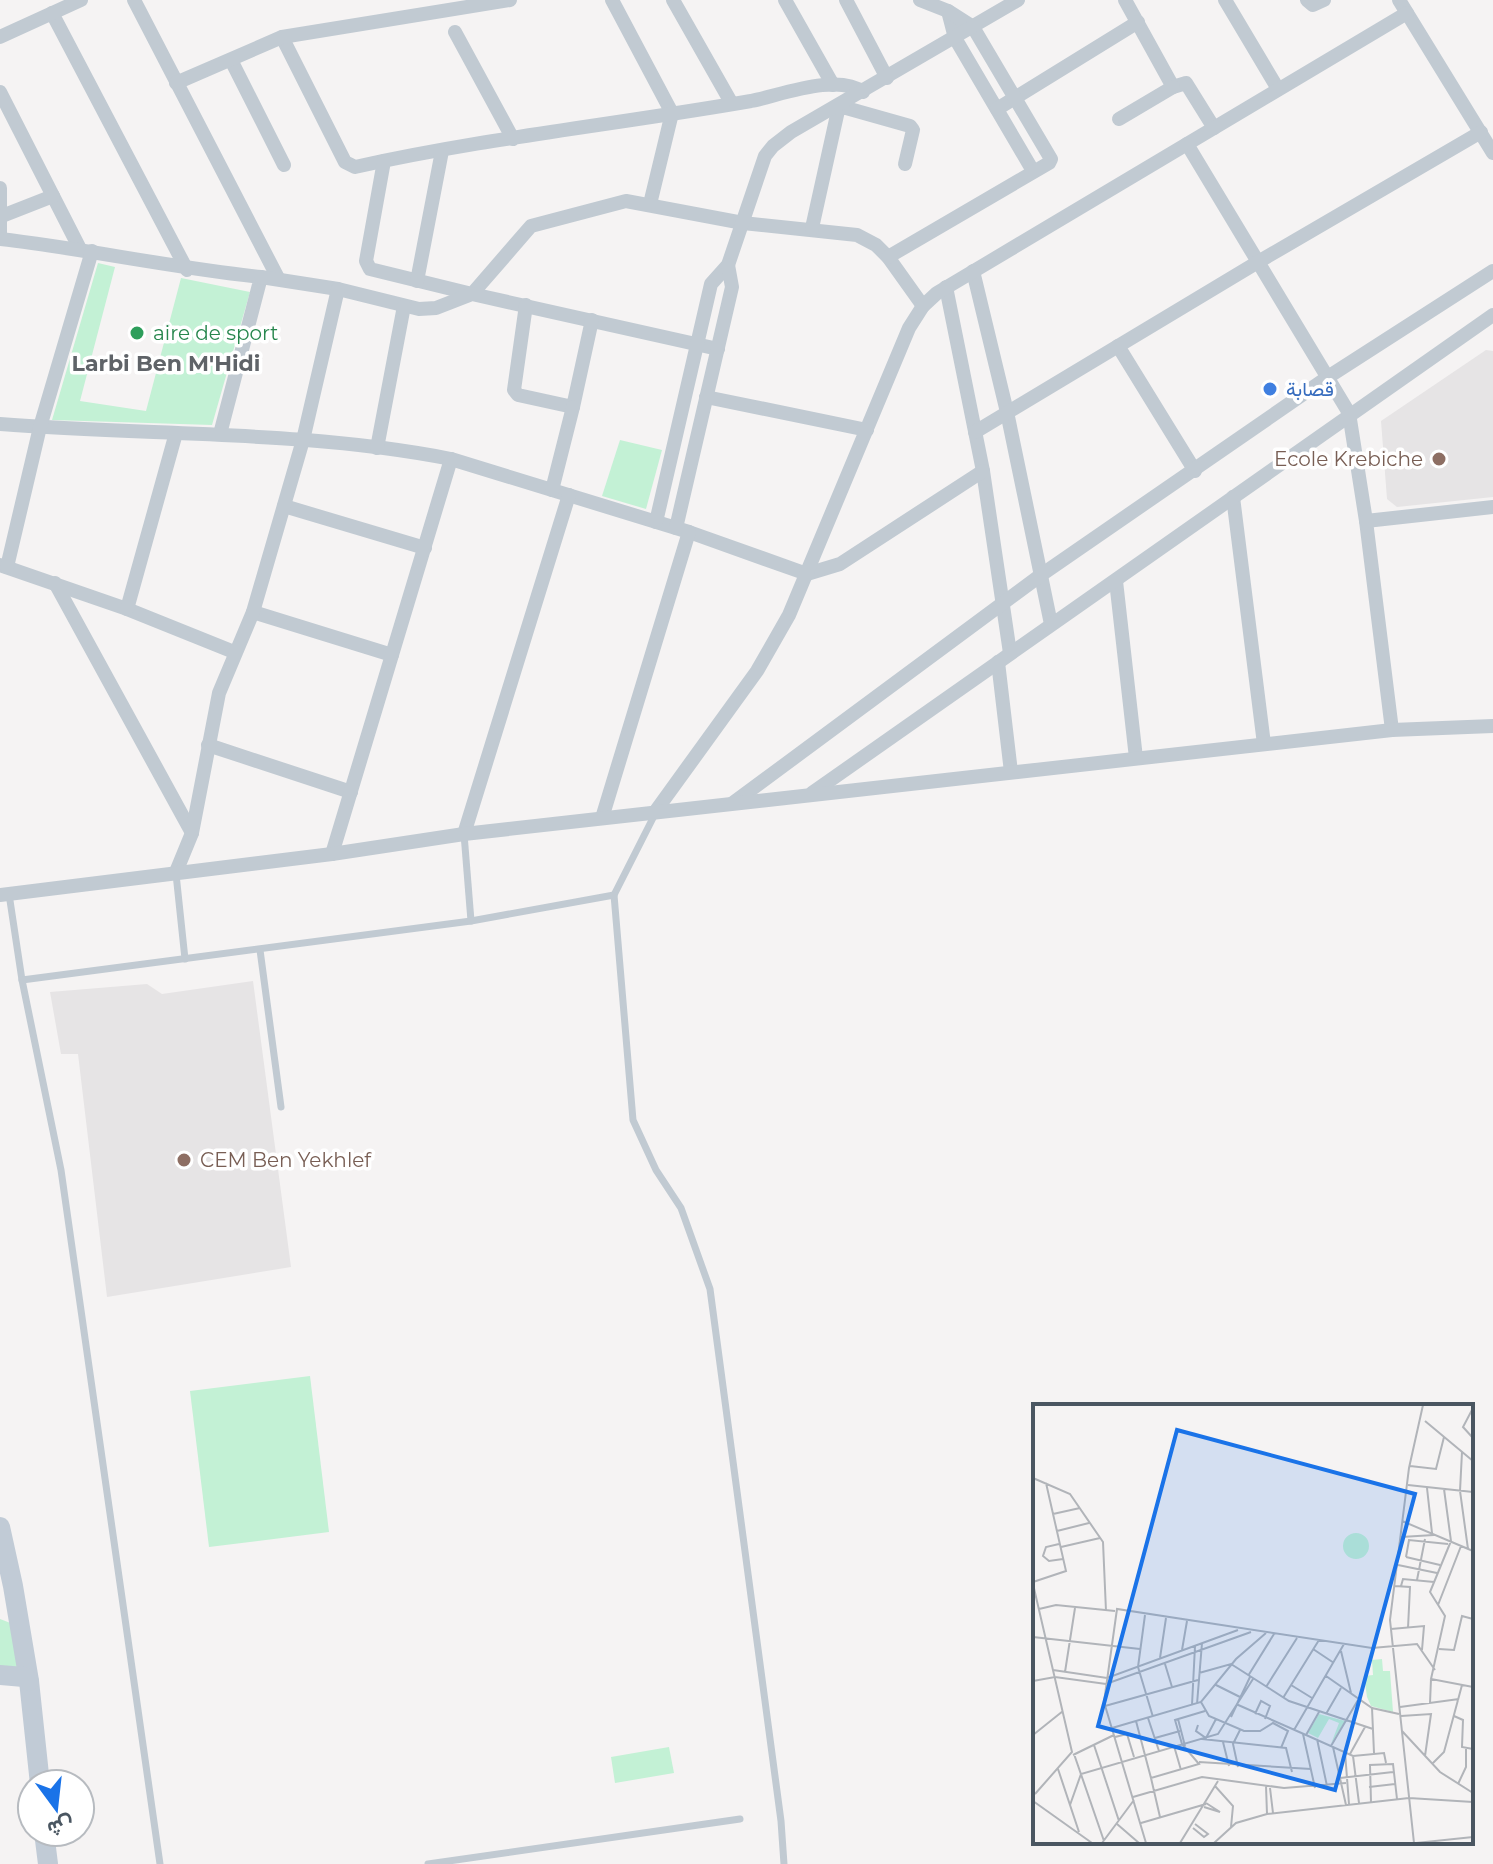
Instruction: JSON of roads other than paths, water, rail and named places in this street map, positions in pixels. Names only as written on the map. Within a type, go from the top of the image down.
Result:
[{"type":"main road","points":[[0,1527],[7,1591],[29,1681],[38,1768]]},
{"type":"main road","points":[[0,1675],[24,1677],[29,1681]]},
{"type":"street","points":[[0,37],[81,0]]},
{"type":"street","points":[[134,0],[278,278]]},
{"type":"street","points":[[176,83],[282,37],[510,0]]},
{"type":"street","points":[[612,0],[672,113],[650,204]]},
{"type":"street","points":[[673,0],[732,104]]},
{"type":"street","points":[[785,0],[833,85]]},
{"type":"street","points":[[846,0],[887,78]]},
{"type":"street","points":[[888,257],[1051,159],[973,27],[948,11],[920,0]]},
{"type":"street","points":[[1125,0],[1173,87]]},
{"type":"street","points":[[1225,0],[1278,89]]},
{"type":"street","points":[[1307,0],[1313,5],[1324,0]]},
{"type":"street","points":[[656,522],[711,284],[728,265],[760,165],[773,146],[791,132],[1015,1]]},
{"type":"street","points":[[655,812],[757,671],[789,615],[909,328],[923,306],[946,287],[1278,89],[1403,6],[1493,153]]},
{"type":"street","points":[[948,11],[955,38],[1033,171]]},
{"type":"street","points":[[52,13],[187,270]]},
{"type":"street","points":[[997,109],[1138,22]]},
{"type":"street","points":[[455,32],[513,139]]},
{"type":"street","points":[[282,37],[345,162],[355,167],[833,85],[856,87],[863,92]]},
{"type":"street","points":[[231,60],[284,165]]},
{"type":"street","points":[[1119,119],[1173,87],[1186,83],[1214,128]]},
{"type":"street","points":[[0,92],[53,196],[86,250],[3,566],[127,609],[234,652]]},
{"type":"street","points":[[839,106],[910,126],[913,130],[905,164]]},
{"type":"street","points":[[812,228],[839,106]]},
{"type":"street","points":[[975,432],[1481,132]]},
{"type":"street","points":[[1187,144],[1349,413],[1392,730]]},
{"type":"street","points":[[417,281],[442,151]]},
{"type":"street","points":[[384,161],[367,265],[370,269],[718,349]]},
{"type":"street","points":[[0,188],[0,233]]},
{"type":"street","points":[[2,216],[53,196]]},
{"type":"street","points":[[0,239],[86,250],[187,270],[278,278],[419,309],[436,308],[472,294],[531,226],[616,203],[650,204],[743,223],[857,235],[876,245],[888,257],[923,306]]},
{"type":"street","points":[[602,818],[682,530],[695,444],[732,287],[728,265]]},
{"type":"street","points":[[973,271],[1007,412],[1051,624]]},
{"type":"street","points":[[733,803],[1003,601],[1328,377],[1493,271]]},
{"type":"street","points":[[220,434],[261,277]]},
{"type":"street","points":[[946,287],[983,471],[1010,653]]},
{"type":"street","points":[[176,872],[192,833],[219,693],[253,612],[303,440],[338,289]]},
{"type":"street","points":[[526,305],[514,390],[518,395],[573,407]]},
{"type":"street","points":[[377,448],[404,306]]},
{"type":"street","points":[[808,795],[1493,315]]},
{"type":"street","points":[[552,490],[592,320]]},
{"type":"street","points":[[1118,346],[1195,471]]},
{"type":"street","points":[[706,397],[867,430]]},
{"type":"street","points":[[0,424],[303,440],[451,459],[682,530],[807,574],[840,564],[983,471]]},
{"type":"street","points":[[127,609],[176,433]]},
{"type":"street","points":[[675,439],[695,444]]},
{"type":"street","points":[[332,854],[451,459]]},
{"type":"street","points":[[464,834],[569,495]]},
{"type":"street","points":[[1233,497],[1264,744]]},
{"type":"street","points":[[284,506],[425,548]]},
{"type":"street","points":[[1366,521],[1493,507]]},
{"type":"street","points":[[1116,581],[1136,758]]},
{"type":"street","points":[[55,583],[192,833]]},
{"type":"street","points":[[253,612],[392,655]]},
{"type":"street","points":[[998,662],[1011,772]]},
{"type":"street","points":[[4,894],[332,854],[464,834],[733,803],[1392,730],[1493,726]]},
{"type":"street","points":[[208,745],[351,792]]},
{"type":"lane","points":[[655,812],[614,895],[633,1120],[656,1170],[681,1208],[710,1289],[781,1821],[784,1864]]},
{"type":"lane","points":[[464,834],[471,921]]},
{"type":"lane","points":[[176,872],[185,959]]},
{"type":"lane","points":[[4,894],[61,1170],[160,1864]]},
{"type":"lane","points":[[22,980],[471,921],[614,895]]},
{"type":"lane","points":[[260,950],[281,1107]]},
{"type":"lane","points":[[428,1864],[740,1819]]},
{"type":"place","name":"aire de sport","points":[[137,333]]},
{"type":"place","name":"قصابة","points":[[1270,389]]},
{"type":"place","name":"Ecole Krebiche","points":[[1439,459]]},
{"type":"place","name":"CEM Ben Yekhlef","points":[[184,1160]]},
{"type":"district","name":"Larbi Ben M'Hidi","points":[[166,363]]}]
